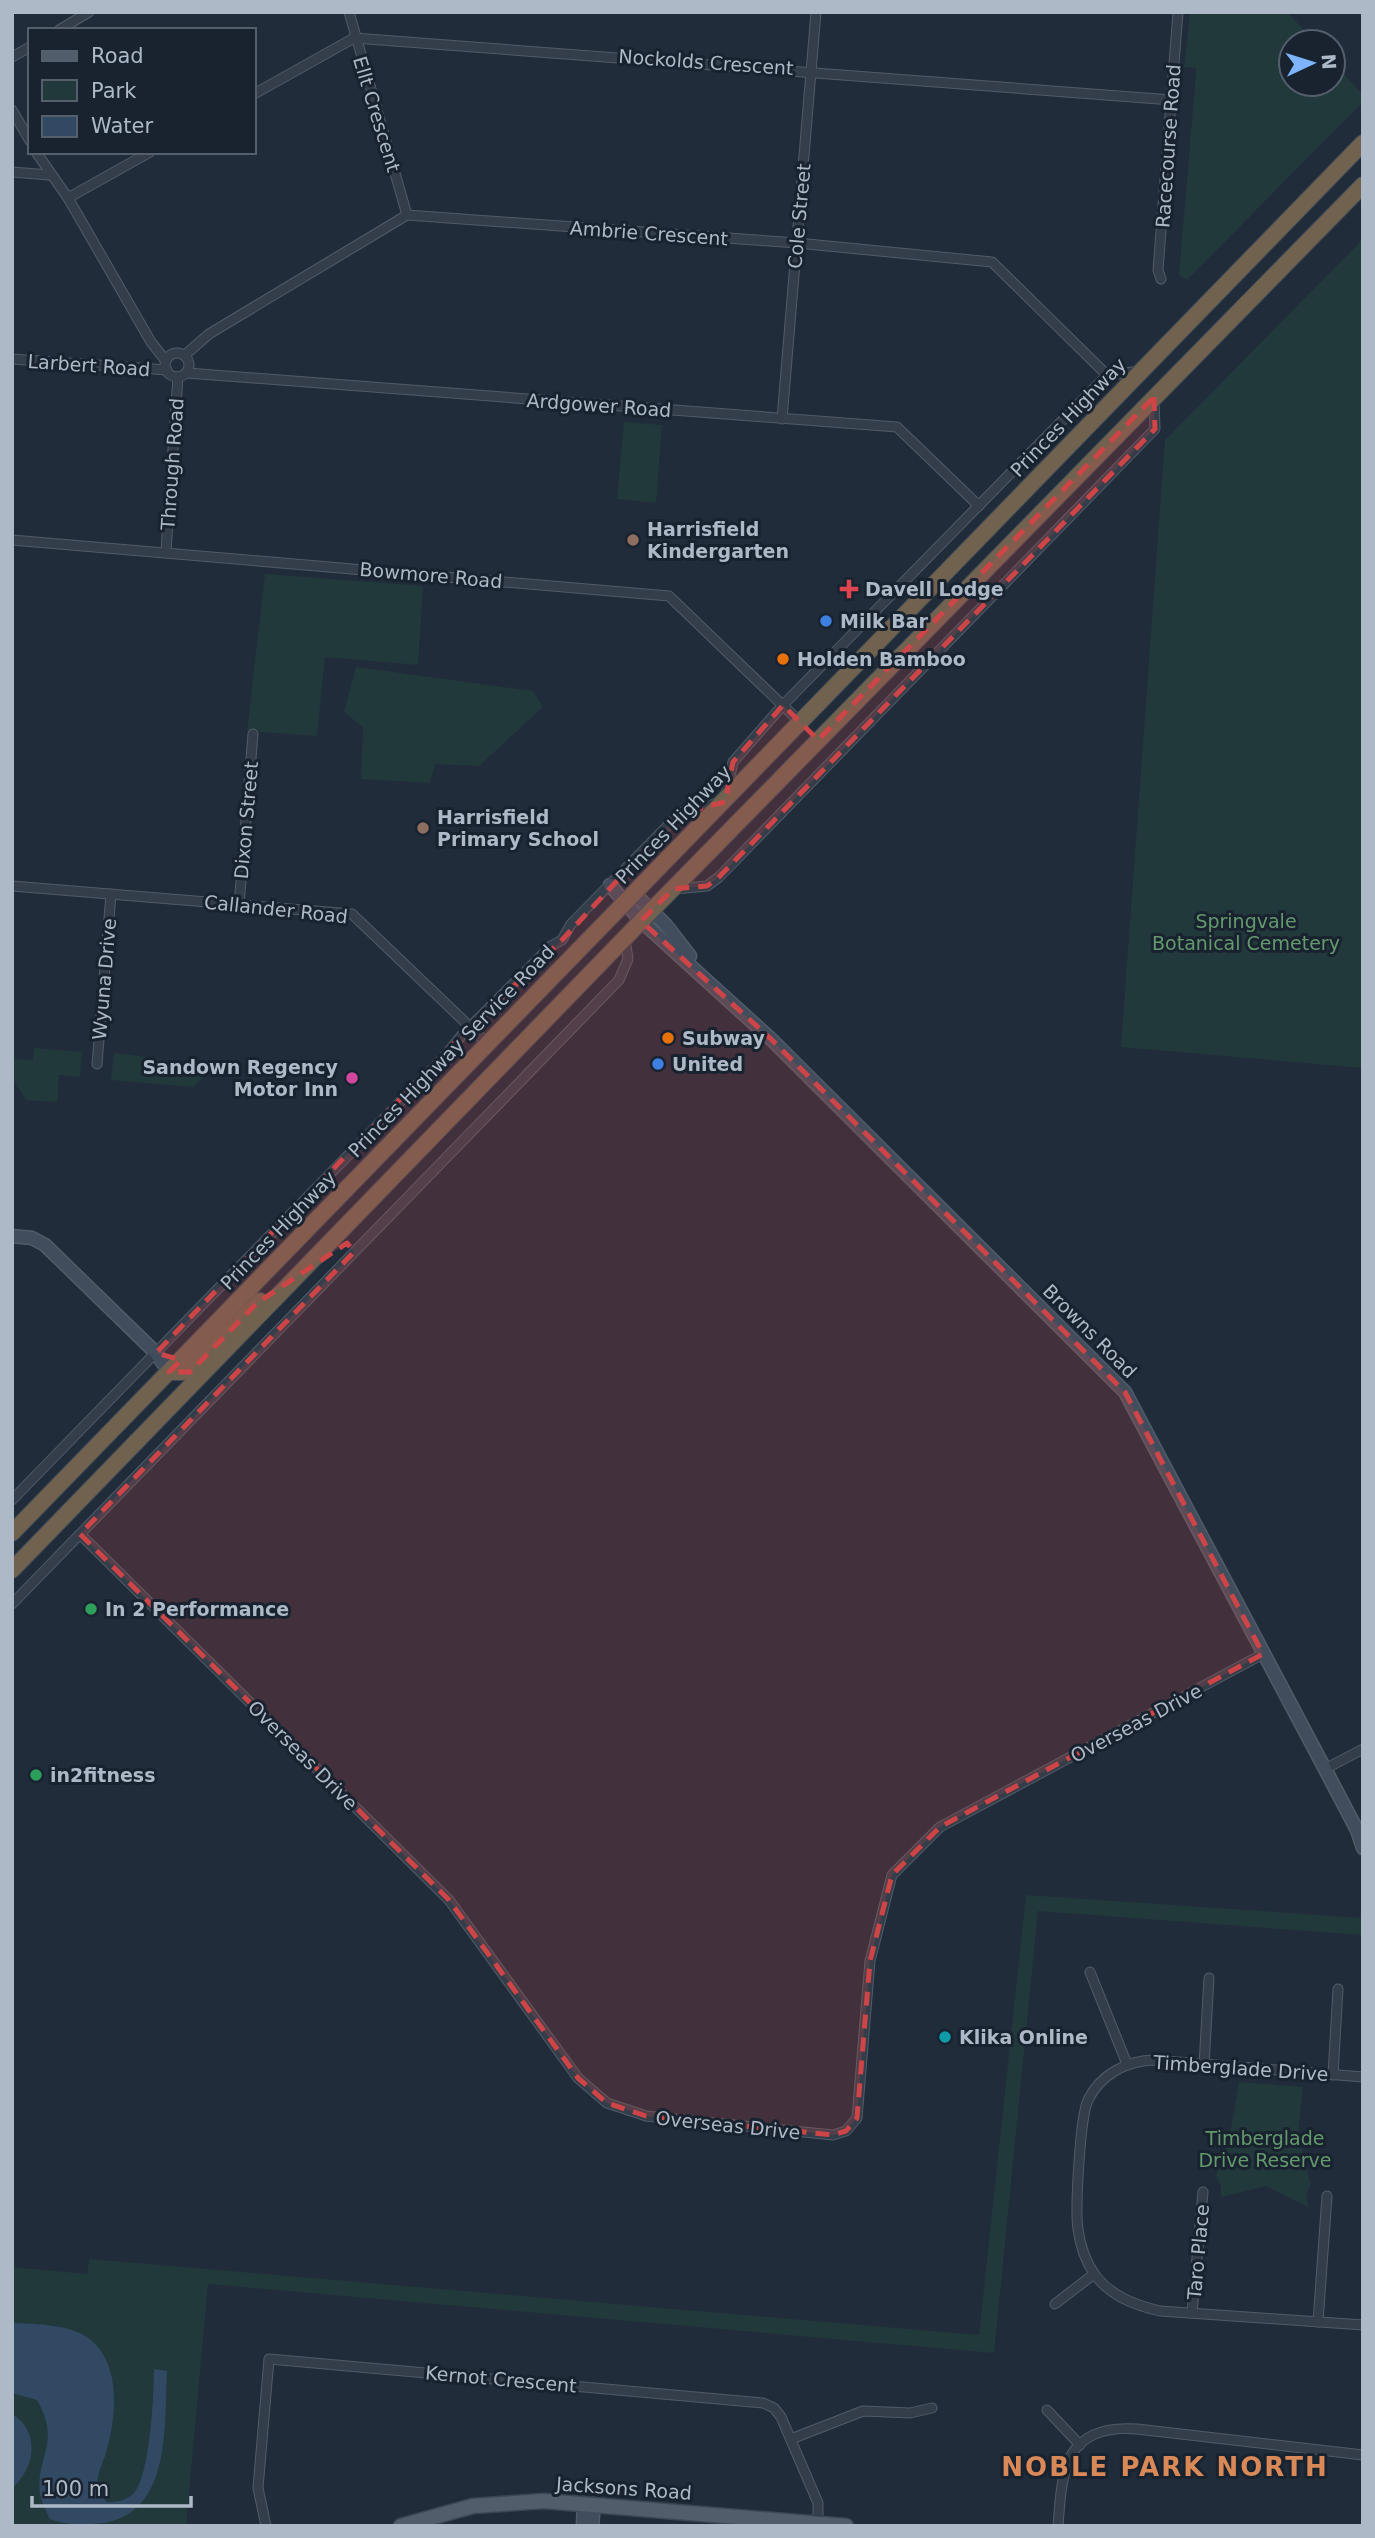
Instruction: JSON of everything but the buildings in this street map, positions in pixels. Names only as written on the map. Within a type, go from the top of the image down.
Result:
[{"type":"highway","name":"Princes Highway","points":[[12,1534],[1363,143]]},
{"type":"highway","points":[[12,1570],[647,915],[1363,185]]},
{"type":"highway","points":[[800,722],[818,741]]},
{"type":"highway","points":[[776,748],[795,767]]},
{"type":"highway","points":[[169,1372],[190,1372],[257,1303],[305,1270]]},
{"type":"main road","name":"Jacksons Road","points":[[401,2526],[439,2513],[494,2503],[589,2504],[846,2526]]},
{"type":"street","points":[[62,28],[89,12]]},
{"type":"street","name":"Ellt Crescent","points":[[348,12],[407,215]]},
{"type":"street","name":"Cole Street","points":[[782,419],[816,12]]},
{"type":"street","name":"Racecourse Road","points":[[1161,279],[1158,270],[1178,12]]},
{"type":"street","points":[[256,93],[354,38]]},
{"type":"street","name":"Nockolds Crescent","points":[[354,38],[810,70],[1171,100]]},
{"type":"street","points":[[12,57],[28,48]]},
{"type":"street","points":[[12,110],[28,138]]},
{"type":"street","points":[[38,154],[49,175],[68,198],[166,365],[183,375]]},
{"type":"street","points":[[68,198],[146,154]]},
{"type":"street","points":[[12,172],[49,175]]},
{"type":"street","points":[[166,365],[174,353],[185,355],[209,334],[407,215]]},
{"type":"street","name":"Ambrie Crescent","points":[[407,215],[797,243],[992,262],[1107,375]]},
{"type":"street","name":"Through Road","points":[[166,551],[183,375],[190,366],[185,355]]},
{"type":"street","name":"Larbert Road","points":[[12,359],[166,365]]},
{"type":"street","points":[[724,802],[733,762],[783,705],[1107,375],[1142,371]]},
{"type":"street","name":"Ardgower Road","points":[[183,375],[897,427],[979,506]]},
{"type":"street","points":[[673,889],[707,886],[719,877],[1155,429],[1154,397]]},
{"type":"street","name":"Bowmore Road","points":[[12,540],[166,551],[669,596],[800,722]]},
{"type":"street","name":"Dixon Street","points":[[239,905],[253,734]]},
{"type":"street","name":"Princes Highway Service Road","points":[[12,1500],[471,1026],[551,946],[562,940],[571,924],[680,813],[724,802]]},
{"type":"street","name":"Browns Road","points":[[610,885],[647,915],[706,977],[1125,1392],[1360,1831],[1363,1848]]},
{"type":"street","name":"Callander Road","points":[[12,886],[356,916],[488,1044]]},
{"type":"street","name":"Wyuna Drive","points":[[97,1064],[111,894]]},
{"type":"street","points":[[12,1604],[619,980],[628,959],[625,939]]},
{"type":"street","points":[[12,1236],[36,1239],[45,1245],[156,1353],[169,1372]]},
{"type":"street","points":[[156,1353],[172,1356],[188,1353]]},
{"type":"street","name":"Overseas Drive","points":[[80,1534],[449,1899],[578,2077],[607,2103],[646,2116],[833,2135],[846,2132],[856,2118],[870,1961],[892,1875],[940,1827],[1264,1654]]},
{"type":"street","points":[[1325,1769],[1363,1749]]},
{"type":"street","points":[[1090,1972],[1127,2064]]},
{"type":"street","points":[[1204,2065],[1209,1978]]},
{"type":"street","points":[[1333,2075],[1338,1989]]},
{"type":"street","name":"Timberglade Drive","points":[[1363,2077],[1153,2060],[1127,2064],[1099,2085],[1085,2111],[1077,2219],[1084,2254],[1094,2274],[1128,2302],[1160,2311],[1363,2325]]},
{"type":"street","name":"Taro Place","points":[[1192,2312],[1203,2192]]},
{"type":"street","points":[[1318,2322],[1327,2196]]},
{"type":"street","points":[[1055,2304],[1094,2274]]},
{"type":"street","name":"Kernot Crescent","points":[[266,2526],[258,2488],[269,2359],[755,2401],[778,2412],[818,2503],[818,2523]]},
{"type":"street","points":[[791,2439],[863,2411],[910,2413],[932,2408]]},
{"type":"street","points":[[1047,2410],[1080,2445]]},
{"type":"street","points":[[1058,2526],[1061,2477],[1067,2462],[1080,2445],[1100,2431],[1119,2427],[1363,2455]]},
{"type":"street","points":[[583,2526],[589,2504]]},
{"type":"street","points":[[589,2504],[592,2526]]},
{"type":"highlighted area","points":[[1154,397],[1155,429],[719,877],[707,886],[673,889],[641,921],[771,1039],[1125,1392],[1263,1654],[940,1827],[892,1875],[870,1961],[857,2118],[846,2131],[833,2135],[646,2116],[607,2103],[578,2078],[449,1900],[80,1534],[354,1252],[347,1243],[257,1303],[190,1372],[169,1372],[181,1360],[156,1353],[462,1035],[562,940],[680,813],[725,802],[733,762],[783,705],[818,740]]},
{"type":"green space","points":[[1190,12],[1287,12],[1302,28],[1277,28],[1277,98],[1347,98],[1347,77],[1363,95],[1363,102],[1187,280],[1179,275],[1196,68],[1184,67]]},
{"type":"green space","name":"Springvale Botanical Cemetery","points":[[1363,239],[1363,1068],[1121,1047],[1165,440]]},
{"type":"green space","points":[[624,422],[662,425],[656,503],[617,499]]},
{"type":"green space","points":[[265,574],[423,586],[418,665],[325,657],[317,736],[247,731]]},
{"type":"green space","points":[[356,667],[533,691],[543,707],[479,766],[435,764],[430,783],[361,779],[363,727],[344,712]]},
{"type":"green space","points":[[34,1048],[82,1052],[80,1077],[59,1075],[57,1102],[26,1100],[12,1077],[12,1059],[33,1060]]},
{"type":"green space","points":[[114,1053],[162,1059],[161,1071],[205,1075],[194,1087],[111,1080]]},
{"type":"green space","points":[[1026,1895],[1363,1918],[1363,1935],[1038,1911],[994,2353],[208,2284],[186,2526],[12,2526],[12,2267],[87,2274],[89,2259],[979,2335]]},
{"type":"green space","name":"Timberglade Drive Reserve","points":[[1239,2082],[1303,2087],[1298,2134],[1311,2185],[1306,2196],[1309,2207],[1266,2186],[1221,2197],[1221,2187],[1216,2176],[1230,2134]]},
{"type":"water","points":[[12,2323],[53,2326],[74,2331],[91,2340],[108,2364],[112,2378],[114,2409],[106,2453],[98,2478],[99,2490],[107,2502],[127,2498],[139,2485],[150,2435],[154,2369],[167,2371],[164,2440],[160,2463],[153,2484],[142,2502],[125,2516],[89,2524],[70,2524],[50,2519],[41,2498],[40,2484],[48,2440],[47,2429],[37,2400],[12,2393]]},
{"type":"water","points":[[12,2414],[27,2430],[32,2450],[26,2470],[12,2488]]},
{"type":"place","name":"Harrisfield Kindergarten","points":[[633,540]]},
{"type":"place","name":"Davell Lodge","points":[[849,589]]},
{"type":"place","name":"Milk Bar","points":[[826,621]]},
{"type":"place","name":"Holden Bamboo","points":[[783,659]]},
{"type":"place","name":"Harrisfield Primary School","points":[[423,828]]},
{"type":"place","name":"Subway","points":[[668,1038]]},
{"type":"place","name":"United","points":[[658,1064]]},
{"type":"place","name":"Sandown Regency Motor Inn","points":[[352,1078]]},
{"type":"place","name":"In 2 Performance","points":[[91,1609]]},
{"type":"place","name":"in2fitness","points":[[36,1775]]},
{"type":"place","name":"Klika Online","points":[[945,2037]]},
{"type":"district","name":"NOBLE PARK NORTH","points":[[1165,2467]]}]
